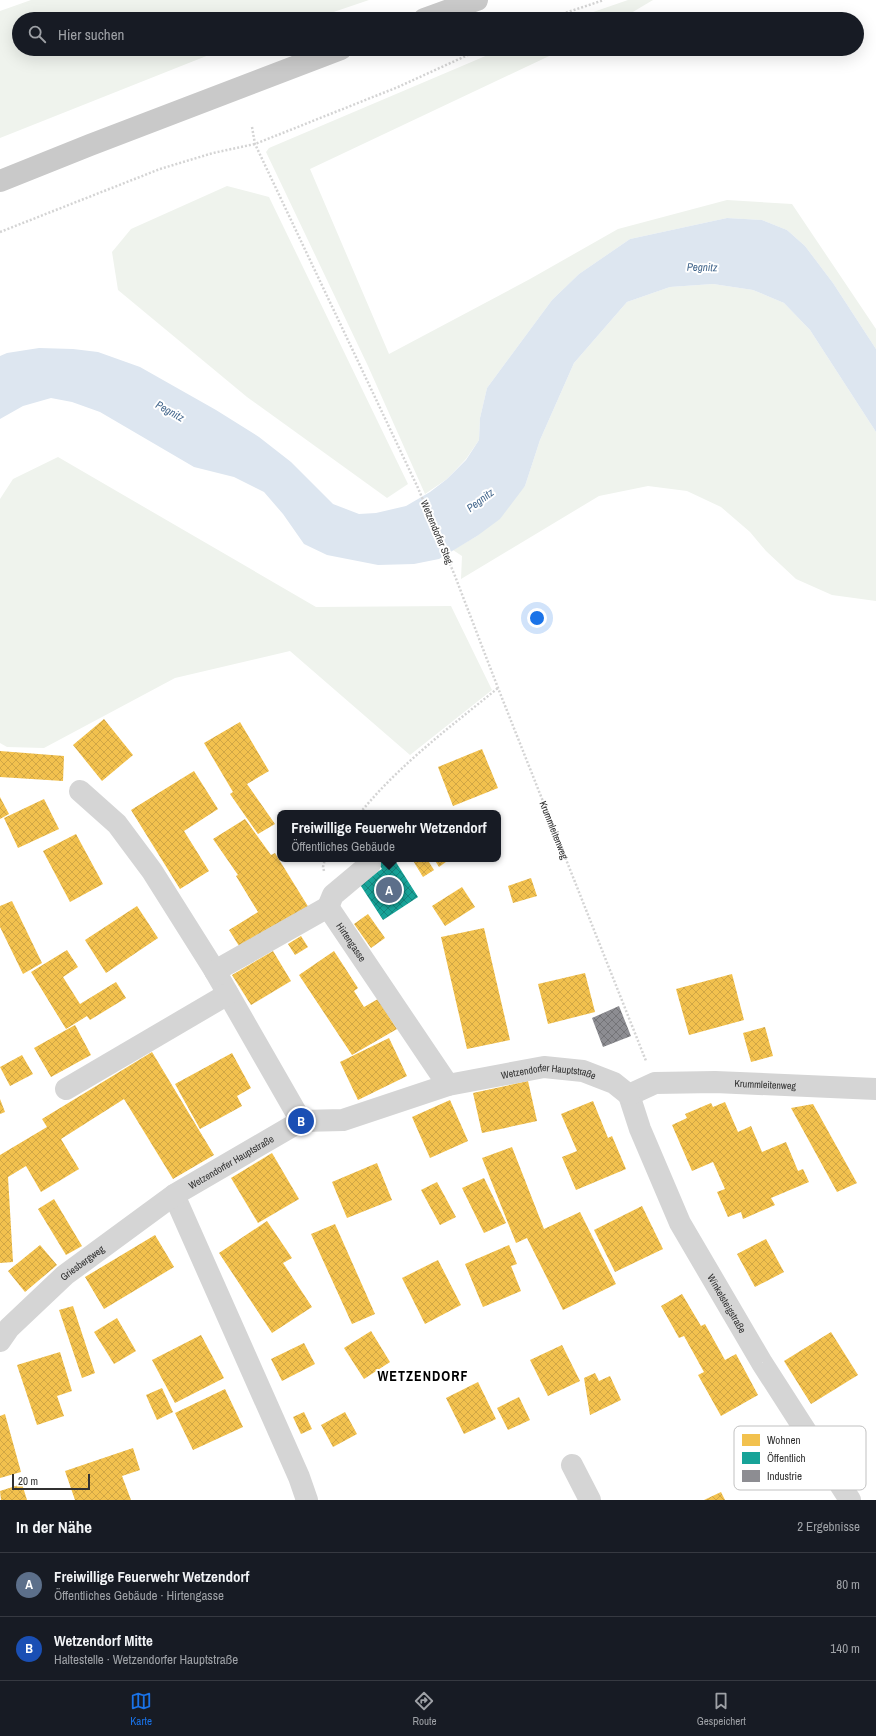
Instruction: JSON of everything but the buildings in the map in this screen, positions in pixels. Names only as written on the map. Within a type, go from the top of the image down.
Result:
[{"type":"main road","points":[[444,12],[477,0]]},
{"type":"main road","points":[[0,181],[90,144],[323,56]]},
{"type":"street","points":[[80,791],[117,824],[152,871],[216,971],[302,1121]]},
{"type":"street","points":[[216,971],[328,907],[334,895],[370,864]]},
{"type":"street","name":"Hirtengasse","points":[[328,907],[448,1085]]},
{"type":"street","points":[[66,1089],[228,994]]},
{"type":"street","name":"Wetzendorfer Hauptstraße","points":[[174,1196],[302,1121],[343,1120],[448,1085],[544,1067],[583,1071],[614,1083],[629,1095]]},
{"type":"street","name":"Krummleitenweg","points":[[629,1095],[656,1083],[716,1082],[876,1089]]},
{"type":"street","name":"Winkelsteigstraße","points":[[629,1095],[640,1129],[680,1223],[762,1363],[802,1426]]},
{"type":"street","points":[[174,1196],[296,1470],[307,1500]]},
{"type":"street","name":"Griesbergweg","points":[[0,1341],[10,1328],[65,1275],[174,1196]]},
{"type":"street","points":[[572,1465],[590,1500]]},
{"type":"street","name":"Winkelsteigstraße","points":[[844,1490],[850,1500]]},
{"type":"path","points":[[568,12],[604,0]]},
{"type":"path","points":[[0,232],[160,169],[213,153],[255,144],[398,87],[466,56]]},
{"type":"path","name":"Wetzendorfer Steg","points":[[252,127],[255,144],[418,488],[455,576]]},
{"type":"path","name":"Krummleitenweg","points":[[455,576],[498,688],[656,1083]]},
{"type":"path","points":[[363,810],[393,778],[498,688]]},
{"type":"shaded area","points":[[31,0],[369,0],[334,12],[12,12],[12,56],[206,56],[0,138],[0,11]]},
{"type":"shaded area","points":[[628,0],[653,0],[633,12],[593,12]]},
{"type":"shaded area","points":[[486,56],[549,56],[310,169],[389,354],[530,279],[618,229],[727,200],[792,204],[876,329],[876,349],[833,283],[805,246],[787,230],[762,220],[727,218],[630,239],[579,274],[552,300],[487,388],[480,418],[479,440],[466,459],[447,479],[425,494],[368,366],[266,152],[269,148]]},
{"type":"shaded area","points":[[227,186],[269,197],[408,484],[387,498],[247,397],[118,290],[112,252],[131,229]]},
{"type":"shaded area","points":[[713,284],[753,290],[784,303],[810,330],[876,432],[876,601],[832,595],[796,579],[766,551],[750,532],[721,507],[687,491],[648,486],[599,496],[461,579],[462,556],[453,550],[477,536],[525,486],[540,440],[574,363],[627,302],[670,287]]},
{"type":"shaded area","points":[[58,457],[316,607],[451,606],[492,690],[410,755],[290,651],[175,678],[44,748],[7,747],[0,743],[0,499],[13,479]]},
{"type":"water","name":"Pegnitz","points":[[727,218],[762,220],[787,230],[805,246],[833,283],[876,349],[876,432],[810,330],[784,303],[753,290],[713,284],[670,287],[627,302],[574,363],[540,440],[525,486],[500,519],[477,536],[439,559],[414,564],[378,565],[327,555],[304,544],[283,514],[264,492],[234,477],[194,467],[100,412],[72,402],[51,398],[23,406],[0,419],[0,356],[7,353],[39,348],[73,349],[98,352],[140,367],[216,410],[259,437],[291,462],[333,504],[359,514],[376,513],[406,506],[430,492],[447,479],[466,460],[479,440],[480,418],[487,388],[552,300],[579,274],[630,239]]},
{"type":"place","name":"Freiwillige Feuerwehr Wetzendorf","points":[[389,890]]},
{"type":"place","name":"Wetzendorf Mitte","points":[[301,1121]]},
{"type":"district","name":"WETZENDORF","points":[[423,1376]]}]
